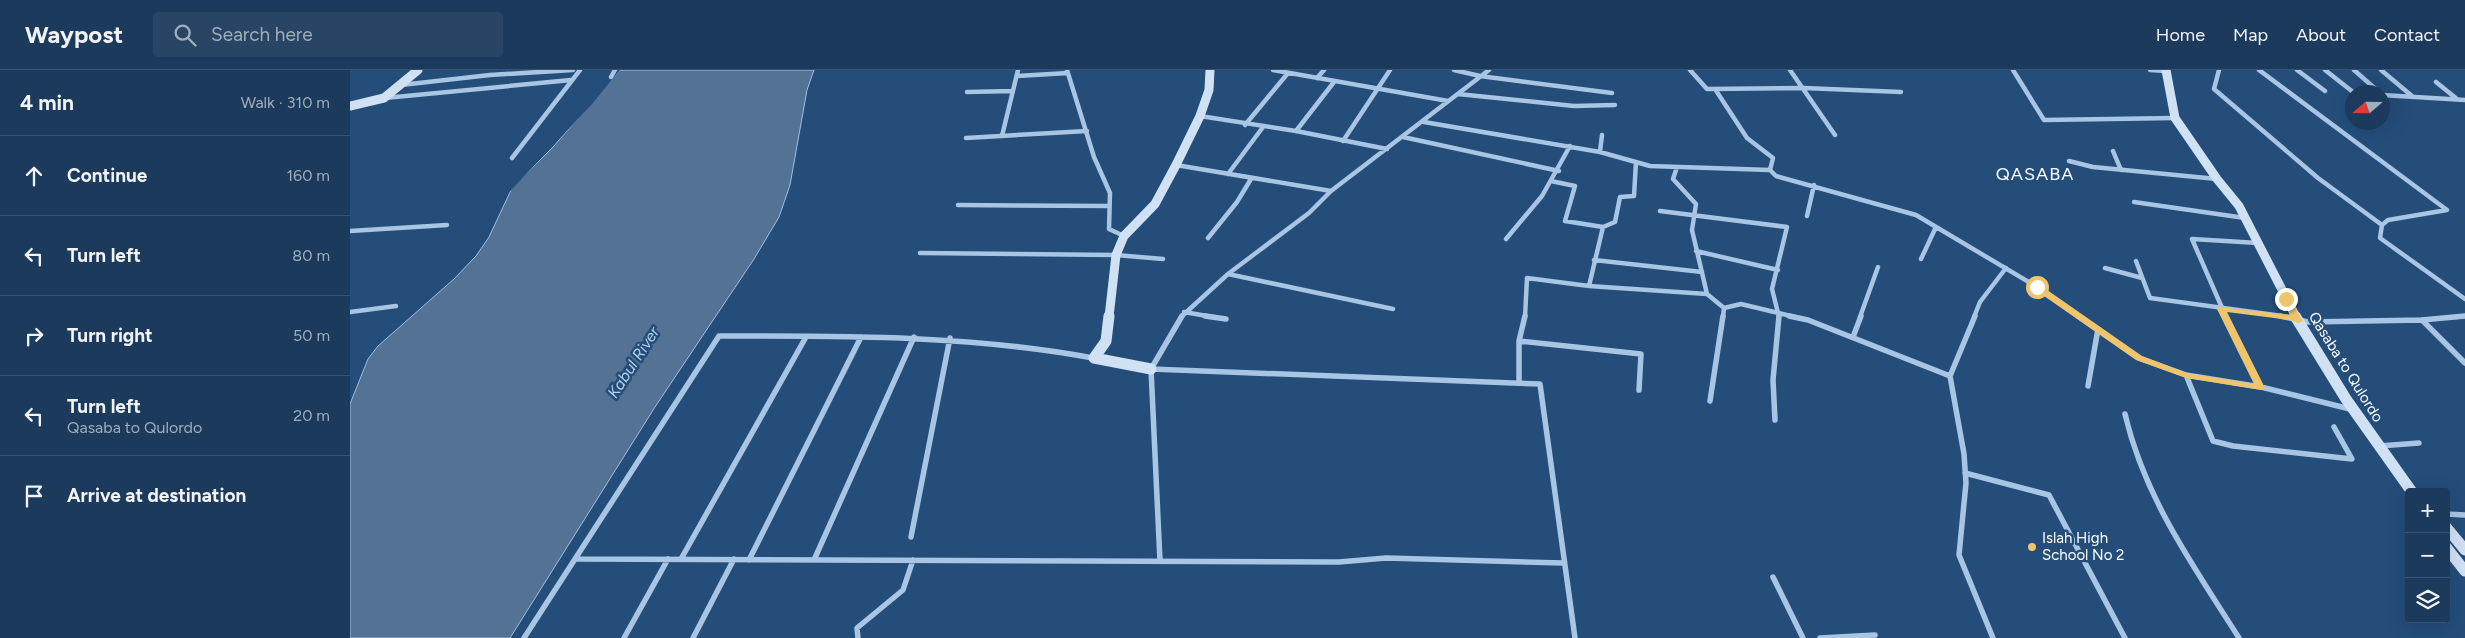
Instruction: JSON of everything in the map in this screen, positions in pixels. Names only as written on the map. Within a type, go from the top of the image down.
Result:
[{"type":"street","points":[[384,98],[418,70]]},
{"type":"street","points":[[400,85],[490,75],[574,70]]},
{"type":"street","points":[[512,158],[580,70]]},
{"type":"street","points":[[611,77],[615,70]]},
{"type":"street","points":[[1002,136],[1018,70]]},
{"type":"street","points":[[1094,358],[1106,341],[1116,256],[1124,236],[1155,204],[1176,165],[1200,116],[1209,90],[1210,70]]},
{"type":"street","points":[[1273,70],[1448,101]]},
{"type":"street","points":[[1317,78],[1324,70]]},
{"type":"street","points":[[1343,141],[1390,70]]},
{"type":"street","points":[[1454,70],[1480,76],[1612,93]]},
{"type":"street","points":[[1160,561],[1151,368],[1184,312],[1228,274],[1297,222],[1331,191],[1424,122],[1489,70]]},
{"type":"street","points":[[1690,70],[1706,89],[1804,88],[1901,92]]},
{"type":"street","points":[[1790,70],[1835,135]]},
{"type":"street","points":[[2013,70],[2044,120],[2175,118]]},
{"type":"street","points":[[2150,70],[2166,71]]},
{"type":"street","points":[[2219,70],[2214,90],[2318,178],[2382,225]]},
{"type":"street","points":[[2260,70],[2447,210],[2388,220],[2382,225],[2380,238],[2465,299]]},
{"type":"street","points":[[2298,70],[2325,91]]},
{"type":"street","points":[[2325,70],[2345,86]]},
{"type":"street","points":[[2354,70],[2371,85]]},
{"type":"street","points":[[2381,70],[2412,96]]},
{"type":"street","name":"Qasaba to Qulordo","points":[[2166,71],[2175,118],[2246,218],[2299,321],[2377,446],[2409,488]]},
{"type":"street","points":[[1017,76],[1067,72],[1094,157],[1110,193],[1109,229],[1124,236]]},
{"type":"street","points":[[1246,125],[1288,73]]},
{"type":"street","points":[[350,106],[384,98],[571,80]]},
{"type":"street","points":[[1296,131],[1334,82]]},
{"type":"street","points":[[2436,82],[2457,99]]},
{"type":"street","points":[[1715,89],[1747,138],[1772,158],[1774,161],[1770,170]]},
{"type":"street","points":[[967,92],[1013,91]]},
{"type":"street","points":[[1458,94],[1574,106],[1615,105]]},
{"type":"street","points":[[2390,95],[2465,100]]},
{"type":"street","points":[[1200,116],[1246,125],[1296,131],[1387,149]]},
{"type":"street","points":[[1424,122],[1570,146],[1650,166],[1761,168],[1770,170],[1776,176],[1814,185],[1916,215],[2006,268],[2139,358],[2186,376],[2261,388],[2353,409]]},
{"type":"street","points":[[1228,174],[1262,127]]},
{"type":"street","points":[[966,138],[1087,131]]},
{"type":"street","points":[[1600,152],[1602,135]]},
{"type":"street","points":[[1402,137],[1471,153],[1530,163],[1558,171]]},
{"type":"street","points":[[1506,240],[1517,230],[1558,171],[1570,146]]},
{"type":"street","points":[[2113,151],[2121,170]]},
{"type":"street","points":[[2069,161],[2121,170],[2217,179]]},
{"type":"street","points":[[1551,181],[1576,186],[1565,221],[1603,227],[1615,222],[1620,197],[1634,196],[1636,162]]},
{"type":"street","points":[[1176,165],[1331,191]]},
{"type":"street","points":[[1677,167],[1673,179],[1696,204],[1692,230],[1707,294]]},
{"type":"street","points":[[1208,238],[1237,202],[1252,179]]},
{"type":"street","points":[[1807,216],[1814,185]]},
{"type":"street","points":[[2134,202],[2246,218]]},
{"type":"street","points":[[958,205],[1109,206]]},
{"type":"street","points":[[1660,211],[1786,227],[1778,270],[1772,289],[1779,314],[1773,380],[1775,420]]},
{"type":"street","points":[[350,230],[447,225]]},
{"type":"street","points":[[1590,286],[1594,260],[1603,227]]},
{"type":"street","points":[[1920,260],[1936,227]]},
{"type":"street","points":[[2258,243],[2192,239],[2221,309],[2261,388]]},
{"type":"street","points":[[1696,251],[1778,270]]},
{"type":"street","points":[[920,253],[1116,256],[1163,260]]},
{"type":"street","points":[[1594,260],[1702,272]]},
{"type":"street","points":[[2136,261],[2152,300],[2291,317],[2299,321],[2422,320],[2465,316]]},
{"type":"street","points":[[1853,337],[1878,267]]},
{"type":"street","points":[[1993,638],[1959,555],[1965,473],[1964,454],[1950,376],[1980,302],[2006,268]]},
{"type":"street","points":[[2105,268],[2142,278]]},
{"type":"street","points":[[1228,274],[1393,310]]},
{"type":"street","points":[[1519,383],[1519,341],[1526,312],[1526,278],[1590,286],[1707,294],[1724,308]]},
{"type":"street","points":[[1724,308],[1741,304],[1808,320],[1950,376]]},
{"type":"street","points":[[350,312],[396,306]]},
{"type":"street","points":[[1710,401],[1717,340],[1724,308]]},
{"type":"street","points":[[1184,312],[1226,319]]},
{"type":"street","points":[[2422,320],[2465,363]]},
{"type":"street","points":[[2088,386],[2098,329]]},
{"type":"street","points":[[524,638],[719,336],[950,338],[1072,353],[1151,368],[1540,384],[1563,563],[1575,638]]},
{"type":"street","points":[[681,559],[806,336]]},
{"type":"street","points":[[749,560],[861,337]]},
{"type":"street","points":[[814,560],[914,337]]},
{"type":"street","points":[[911,537],[950,338]]},
{"type":"street","points":[[1519,341],[1641,354],[1639,390]]},
{"type":"street","points":[[2186,376],[2213,441],[2234,446],[2352,459],[2334,427]]},
{"type":"street","points":[[2124,414],[2128,437],[2153,499],[2239,638]]},
{"type":"street","points":[[2377,446],[2419,443]]},
{"type":"street","points":[[1965,473],[2049,495],[2125,638]]},
{"type":"street","points":[[2450,514],[2465,515]]},
{"type":"street","points":[[2450,532],[2465,550]]},
{"type":"street","points":[[2450,552],[2465,571]]},
{"type":"street","points":[[576,559],[1339,562],[1386,558],[1563,563]]},
{"type":"street","points":[[624,638],[668,559]]},
{"type":"street","points":[[694,638],[734,559]]},
{"type":"street","points":[[858,638],[857,628],[903,590],[913,560]]},
{"type":"street","points":[[1773,577],[1803,638]]},
{"type":"street","points":[[1820,638],[1875,635]]},
{"type":"water","name":"Kabul River","points":[[620,70],[814,70],[807,90],[790,185],[779,217],[754,259],[655,407],[510,638],[350,638],[350,404],[368,359],[378,346],[454,279],[476,256],[489,237],[512,188],[553,147]]},
{"type":"pier","points":[[617,70],[620,70],[592,104],[502,200],[515,181],[554,142]]},
{"type":"place","name":"Islah High School No 2","points":[[2032,547]]},
{"type":"district","name":"QASABA","points":[[2035,174]]},
{"type":"route","points":[[2037,287],[2139,358],[2186,376],[2202,377],[2261,388],[2221,309],[2291,317],[2299,321],[2286,299]]}]
